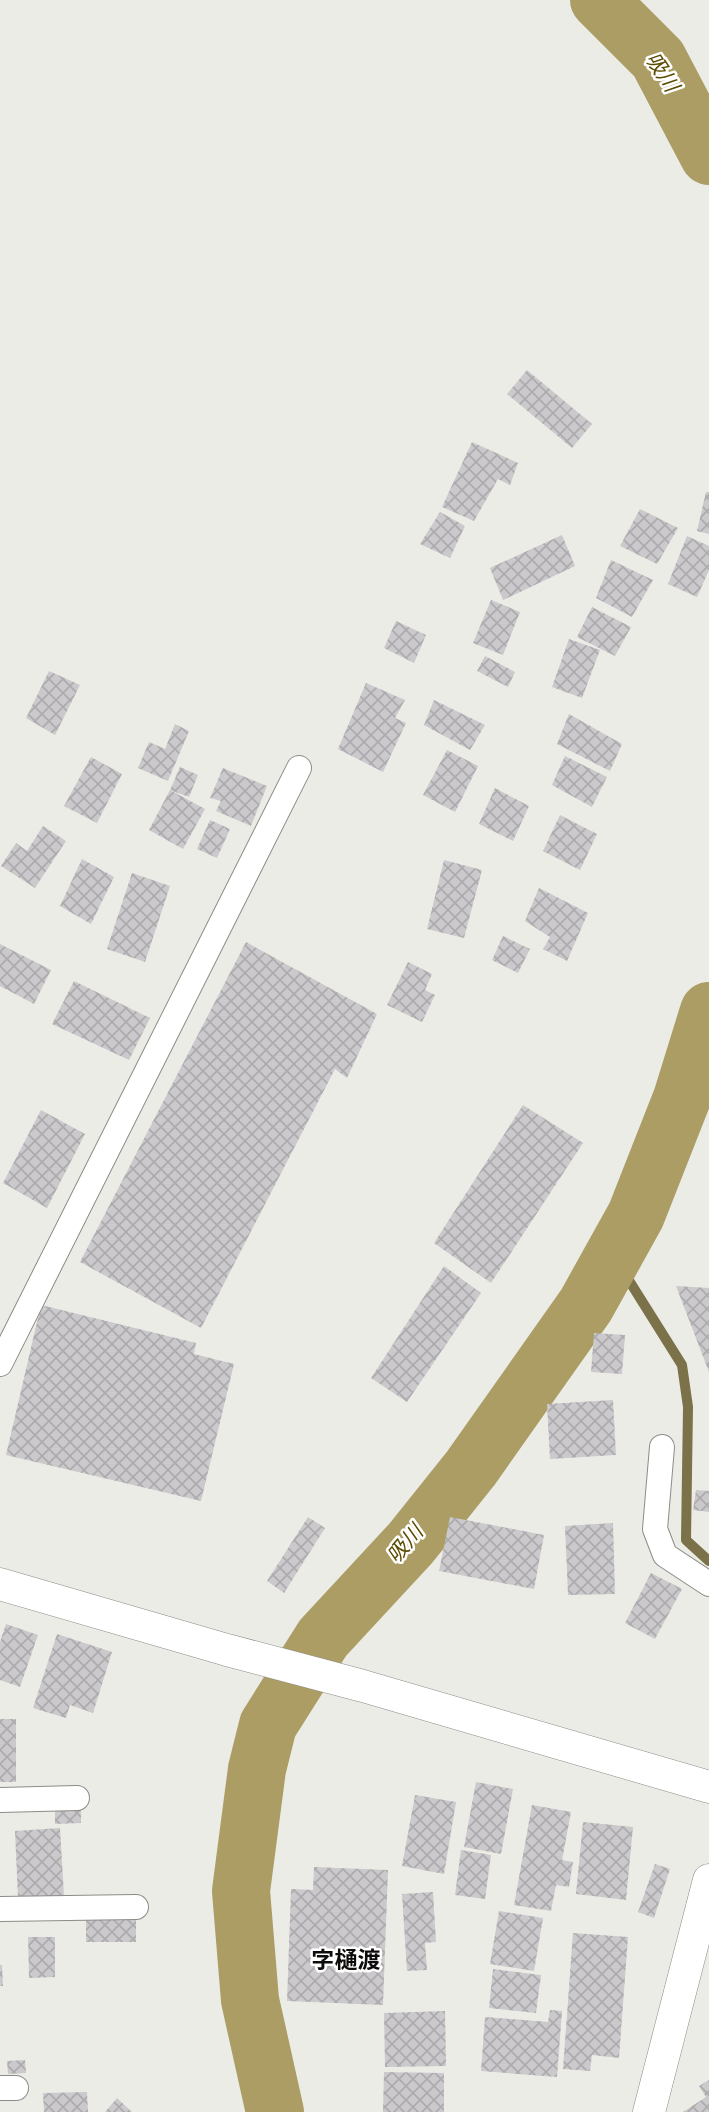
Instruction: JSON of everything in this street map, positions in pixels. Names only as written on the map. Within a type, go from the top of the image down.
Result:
[{"type":"street","points":[[0,1364],[299,768]]},
{"type":"street","points":[[662,1447],[655,1530],[665,1555],[709,1584]]},
{"type":"street","points":[[0,1584],[709,1787]]},
{"type":"street","points":[[0,1800],[77,1798]]},
{"type":"street","points":[[649,2112],[709,1880]]},
{"type":"street","points":[[0,1909],[136,1907]]},
{"type":"building","points":[[527,370],[592,424],[572,448],[507,394]]},
{"type":"building","points":[[472,442],[518,463],[510,485],[498,479],[474,521],[442,507]]},
{"type":"building","points":[[706,492],[709,492],[709,534],[697,531]]},
{"type":"building","points":[[640,509],[678,528],[657,564],[620,546]]},
{"type":"building","points":[[440,512],[465,526],[450,558],[420,544]]},
{"type":"building","points":[[562,535],[575,566],[503,600],[490,568]]},
{"type":"building","points":[[687,536],[709,546],[709,570],[697,597],[668,584]]},
{"type":"building","points":[[611,560],[653,580],[632,617],[596,598]]},
{"type":"building","points":[[491,600],[520,612],[503,655],[473,643]]},
{"type":"building","points":[[592,607],[631,627],[615,656],[577,637]]},
{"type":"building","points":[[396,621],[426,635],[414,663],[384,648]]},
{"type":"building","points":[[569,639],[600,650],[582,698],[552,687]]},
{"type":"building","points":[[485,656],[515,672],[508,687],[477,671]]},
{"type":"building","points":[[49,671],[80,685],[55,735],[26,718]]},
{"type":"building","points":[[366,683],[405,700],[395,718],[406,723],[383,772],[338,749]]},
{"type":"building","points":[[434,700],[485,725],[470,750],[424,725]]},
{"type":"building","points":[[569,714],[622,744],[610,771],[557,744]]},
{"type":"building","points":[[175,724],[189,731],[168,781],[138,768],[149,742],[165,749]]},
{"type":"building","points":[[447,750],[478,766],[455,812],[423,795]]},
{"type":"building","points":[[565,756],[607,777],[592,807],[552,785]]},
{"type":"building","points":[[91,757],[122,774],[97,823],[64,806]]},
{"type":"building","points":[[180,767],[198,775],[189,797],[170,790]]},
{"type":"building","points":[[223,768],[267,786],[251,826],[216,811],[221,801],[210,798]]},
{"type":"building","points":[[495,788],[529,806],[513,841],[479,824]]},
{"type":"building","points":[[170,790],[205,809],[183,849],[149,830]]},
{"type":"building","points":[[560,815],[597,834],[580,870],[543,851]]},
{"type":"building","points":[[210,820],[230,829],[217,858],[197,849]]},
{"type":"building","points":[[43,826],[66,841],[35,888],[1,866],[16,843],[27,851]]},
{"type":"building","points":[[82,859],[114,877],[91,924],[60,906]]},
{"type":"building","points":[[444,860],[482,870],[464,938],[427,929]]},
{"type":"building","points":[[132,873],[170,886],[145,962],[107,949]]},
{"type":"building","points":[[539,888],[588,913],[567,961],[543,949],[550,937],[525,921]]},
{"type":"building","points":[[503,936],[530,949],[518,973],[492,960]]},
{"type":"building","points":[[246,942],[377,1014],[347,1078],[335,1069],[201,1328],[80,1262]]},
{"type":"building","points":[[0,944],[51,970],[34,1004],[0,986]]},
{"type":"building","points":[[408,962],[432,974],[425,990],[435,995],[422,1022],[387,1005]]},
{"type":"building","points":[[74,981],[150,1018],[129,1060],[52,1024]]},
{"type":"building","points":[[523,1105],[583,1143],[491,1283],[434,1243]]},
{"type":"building","points":[[41,1110],[85,1134],[47,1208],[3,1183]]},
{"type":"building","points":[[444,1266],[481,1293],[407,1402],[371,1378]]},
{"type":"building","points":[[676,1286],[709,1288],[709,1372]]},
{"type":"building","points":[[41,1305],[196,1343],[194,1354],[234,1364],[201,1501],[6,1455]]},
{"type":"building","points":[[594,1333],[625,1335],[622,1374],[591,1372]]},
{"type":"building","points":[[613,1400],[616,1455],[550,1459],[547,1404]]},
{"type":"building","points":[[696,1490],[709,1491],[709,1512],[693,1510]]},
{"type":"building","points":[[308,1517],[325,1528],[284,1593],[267,1581]]},
{"type":"building","points":[[450,1517],[544,1535],[534,1589],[439,1571]]},
{"type":"building","points":[[613,1523],[615,1594],[568,1595],[565,1526]]},
{"type":"building","points":[[651,1573],[682,1589],[655,1639],[625,1623]]},
{"type":"building","points":[[6,1624],[38,1635],[20,1687],[0,1680],[0,1642]]},
{"type":"building","points":[[57,1634],[112,1652],[93,1713],[70,1705],[66,1718],[33,1708]]},
{"type":"building","points":[[0,1719],[16,1719],[16,1782],[0,1782]]},
{"type":"building","points":[[476,1782],[513,1789],[501,1854],[464,1847]]},
{"type":"building","points":[[415,1795],[456,1802],[444,1874],[402,1866]]},
{"type":"building","points":[[55,1804],[81,1804],[81,1823],[55,1824]]},
{"type":"building","points":[[532,1805],[571,1812],[562,1860],[573,1862],[569,1887],[556,1885],[551,1911],[514,1905]]},
{"type":"building","points":[[583,1822],[633,1827],[626,1900],[576,1894]]},
{"type":"building","points":[[60,1828],[64,1896],[18,1898],[15,1831]]},
{"type":"building","points":[[461,1850],[491,1855],[485,1899],[455,1895]]},
{"type":"building","points":[[655,1864],[670,1869],[654,1918],[638,1912]]},
{"type":"building","points":[[314,1867],[388,1870],[383,2005],[287,2001],[291,1889],[313,1890]]},
{"type":"building","points":[[433,1892],[436,1942],[425,1943],[427,1970],[407,1971],[402,1894]]},
{"type":"building","points":[[499,1911],[543,1918],[534,1971],[490,1964]]},
{"type":"building","points":[[86,1914],[136,1914],[136,1942],[86,1942]]},
{"type":"building","points":[[573,1933],[628,1937],[619,2058],[592,2055],[590,2071],[563,2069]]},
{"type":"building","points":[[28,1937],[55,1937],[55,1977],[29,1978]]},
{"type":"building","points":[[2,1965],[3,1986],[0,1986]]},
{"type":"building","points":[[493,1969],[541,1975],[536,2013],[489,2008]]},
{"type":"building","points":[[550,2010],[562,2011],[557,2077],[481,2071],[485,2017],[548,2022]]},
{"type":"building","points":[[445,2011],[446,2066],[385,2067],[384,2013]]},
{"type":"building","points":[[25,2060],[26,2073],[8,2074],[7,2061]]},
{"type":"building","points":[[384,2072],[444,2073],[444,2112],[383,2112]]},
{"type":"building","points":[[709,2080],[709,2112],[683,2112],[706,2097],[699,2086]]},
{"type":"building","points":[[87,2092],[88,2112],[44,2112],[43,2093]]},
{"type":"building","points":[[117,2098],[132,2112],[105,2112]]},
{"type":"waterway","name":"吸川","points":[[599,0],[658,59],[709,156]]},
{"type":"waterway","name":"吸川","points":[[275,2112],[250,2000],[241,1891],[257,1769],[268,1725],[323,1638],[411,1543],[471,1468],[586,1305],[636,1215],[682,1098],[709,1011]]},
{"type":"waterway","points":[[613,1255],[682,1365],[688,1407],[686,1540],[709,1561]]},
{"type":"district","name":"字樋渡","points":[[346,1960]]}]
